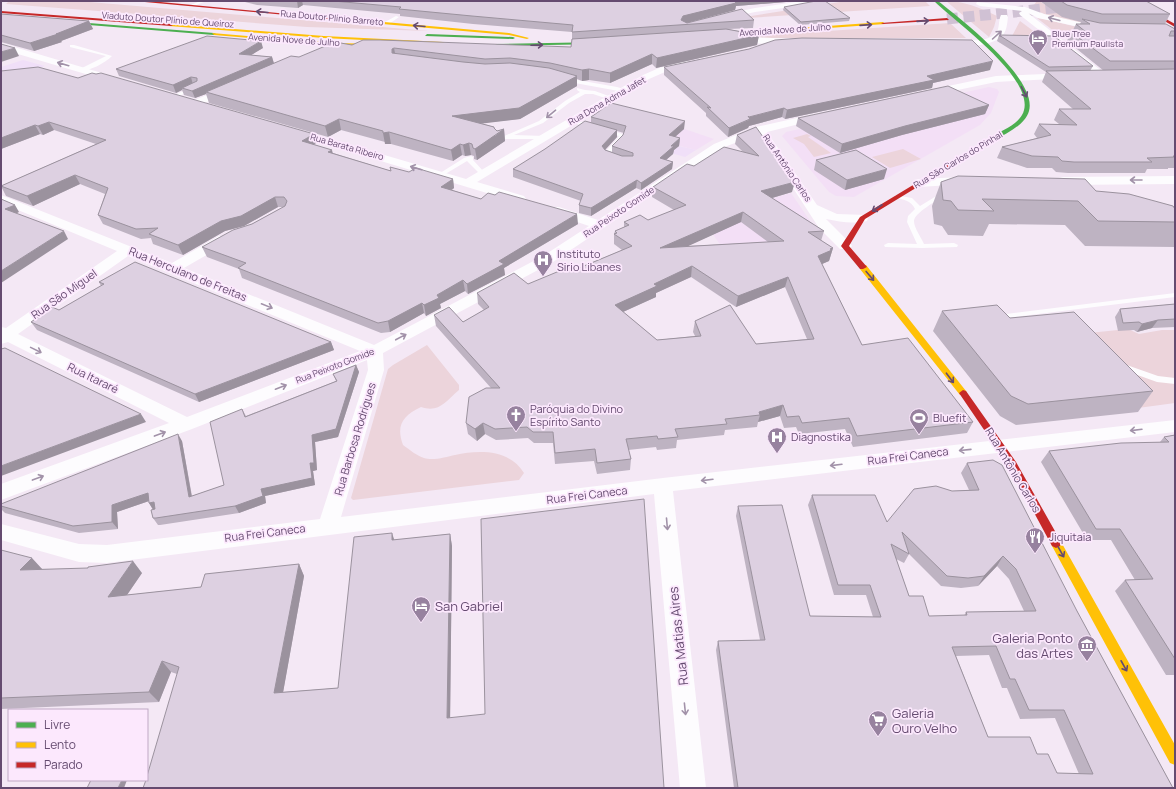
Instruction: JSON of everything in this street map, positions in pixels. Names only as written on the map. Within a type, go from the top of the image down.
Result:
[{"type":"main road","name":"Rua Doutor Plínio Barreto","points":[[136,1],[509,34],[527,38]]},
{"type":"main road","points":[[1131,1],[1175,26]]},
{"type":"main road","name":"Rua São Carlos do Pinhal","points":[[845,246],[862,218],[1014,126],[1024,117],[1028,106],[1027,97],[1015,76],[1002,60],[934,7]]},
{"type":"main road","name":"Viaduto Doutor Plínio de Queiroz","points":[[1,8],[285,29],[527,38]]},
{"type":"main road","name":"Viaduto Doutor Plínio de Queiroz","points":[[1,12],[261,32],[467,45],[612,42]]},
{"type":"main road","name":"Avenida Nove de Julho","points":[[845,16],[899,13]]},
{"type":"main road","name":"Avenida Nove de Julho","points":[[1,17],[333,44],[452,47]]},
{"type":"main road","name":"Avenida Nove de Julho","points":[[708,35],[947,19]]},
{"type":"main road","name":"Avenida Nove de Julho","points":[[717,22],[739,23]]},
{"type":"main road","points":[[527,38],[587,34]]},
{"type":"main road","name":"Rua Antônio Carlos","points":[[845,246],[901,313],[1000,446],[1018,474],[1175,758]]},
{"type":"street","points":[[717,22],[737,13],[818,1]]},
{"type":"street","points":[[1004,1],[1020,10],[1046,33],[1107,76],[1089,76]]},
{"type":"street","points":[[1004,17],[1020,10],[1028,1]]},
{"type":"street","points":[[1004,17],[997,10],[977,3],[1020,10],[1029,10],[1038,15],[1087,28],[1106,30]]},
{"type":"street","points":[[943,43],[981,42],[994,39],[1002,31],[1004,17]]},
{"type":"street","points":[[1162,30],[1175,30]]},
{"type":"street","points":[[723,34],[751,40],[758,50],[777,42],[803,42]]},
{"type":"street","points":[[317,51],[333,44]]},
{"type":"street","points":[[1,46],[132,84]]},
{"type":"street","name":"Rua Dona Adma Jafet","points":[[468,183],[571,121],[655,73],[699,62]]},
{"type":"street","points":[[916,96],[996,79],[1074,76]]},
{"type":"street","points":[[196,103],[236,86]]},
{"type":"street","points":[[167,95],[211,108]]},
{"type":"street","name":"Rua Peixoto Gomide","points":[[1,492],[186,424],[375,351],[548,259],[718,146],[760,129],[832,113]]},
{"type":"street","name":"Rua Barata Ribeiro","points":[[280,128],[468,183],[533,204]]},
{"type":"street","name":"Rua Antônio Carlos","points":[[760,129],[824,225],[845,246]]},
{"type":"street","points":[[1048,181],[1175,180]]},
{"type":"street","points":[[918,183],[979,181]]},
{"type":"street","name":"Rua Herculano de Freitas","points":[[1,199],[174,268],[375,351]]},
{"type":"street","points":[[548,208],[600,225]]},
{"type":"street","name":"Rua Antônio Carlos","points":[[813,208],[836,218],[862,218]]},
{"type":"street","points":[[174,268],[238,233]]},
{"type":"street","name":"Rua São Miguel","points":[[3,335],[127,250]]},
{"type":"street","name":"Rua Itararé","points":[[3,335],[186,424]]},
{"type":"street","name":"Rua Barbosa Rodrigues","points":[[328,525],[376,370],[375,351]]},
{"type":"street","name":"Rua Frei Caneca","points":[[1,532],[79,553],[107,554],[328,525],[1175,426]]},
{"type":"street","name":"Rua Matias Aires","points":[[663,485],[693,788]]},
{"type":"lane","points":[[191,6],[204,1]]},
{"type":"lane","points":[[386,23],[397,17]]},
{"type":"lane","points":[[72,46],[110,56],[101,62],[82,70]]},
{"type":"lane","points":[[563,79],[582,84],[624,90]]},
{"type":"lane","points":[[582,84],[578,86],[579,89],[584,92]]},
{"type":"lane","points":[[593,92],[598,90],[600,87],[596,85]]},
{"type":"lane","points":[[167,95],[196,87]]},
{"type":"lane","points":[[167,95],[185,88]]},
{"type":"lane","points":[[499,139],[541,122],[566,102],[584,92],[593,92],[611,98]]},
{"type":"lane","points":[[571,121],[622,135],[620,140],[606,154],[622,160]]},
{"type":"lane","points":[[505,137],[544,138]]},
{"type":"lane","points":[[440,175],[468,158],[483,174]]},
{"type":"lane","points":[[922,246],[910,222],[911,216],[918,209],[926,206],[943,194],[949,192]]},
{"type":"lane","points":[[897,196],[913,200],[918,209]]},
{"type":"lane","points":[[888,245],[954,245]]},
{"type":"lane","points":[[998,317],[1049,312],[1175,295]]},
{"type":"lane","points":[[1049,312],[1059,320]]},
{"type":"lane","points":[[1111,360],[1123,367],[1157,380],[1175,381]]},
{"type":"shaded area","points":[[9,1],[78,1],[429,31],[307,27],[6,4]]},
{"type":"shaded area","points":[[846,1],[925,1],[930,6],[732,19]]},
{"type":"shaded area","points":[[946,1],[966,4],[997,16],[989,37]]},
{"type":"shaded area","points":[[1037,1],[1059,1],[1041,2],[1062,16],[1090,23],[1068,21],[1044,14],[1032,7]]},
{"type":"shaded area","points":[[1037,18],[1044,19],[1098,32],[1055,32]]},
{"type":"shaded area","points":[[1020,21],[1044,39],[1011,38]]},
{"type":"shaded area","points":[[950,23],[966,38],[763,38],[752,36]]},
{"type":"shaded area","points":[[23,60],[45,66],[1,82],[1,67]]},
{"type":"shaded area","points":[[989,87],[997,89],[999,92],[991,113],[980,125],[854,197],[836,196],[829,192],[782,136],[786,132]]},
{"type":"shaded area","points":[[613,105],[714,139],[696,150],[587,122]]},
{"type":"shaded area","points":[[807,134],[811,136],[808,137],[831,153],[814,157],[804,144],[793,138]]},
{"type":"shaded area","points":[[679,146],[696,150],[685,157],[671,153]]},
{"type":"shaded area","points":[[903,149],[921,159],[890,168],[872,157]]},
{"type":"shaded area","points":[[791,193],[819,234],[739,272],[710,230],[719,213]]},
{"type":"shaded area","points":[[1128,329],[1139,334],[1162,330],[1175,330],[1175,403],[1138,408],[1069,335]]},
{"type":"shaded area","points":[[427,345],[459,385],[459,390],[442,405],[433,409],[421,407],[409,414],[402,422],[400,432],[403,445],[419,456],[428,459],[474,452],[502,455],[518,465],[524,473],[519,480],[353,500],[351,498],[388,369]]},
{"type":"building","points":[[333,1],[734,1],[736,3],[683,16],[681,20],[687,23],[742,9],[754,20],[572,32],[573,25],[399,9],[401,7]]},
{"type":"building","points":[[816,1],[825,1],[850,18],[801,22],[784,7]]},
{"type":"building","points":[[1061,1],[1146,1],[1170,14],[1102,14],[1067,5]]},
{"type":"building","points":[[1,14],[89,21],[56,34],[58,34],[30,43],[1,35]]},
{"type":"building","points":[[1082,19],[1100,23],[1166,24],[1175,29],[1175,31],[1171,31],[1169,36],[1175,36],[1175,61],[1110,61],[1071,32],[1086,32],[1076,24],[1090,24]]},
{"type":"building","points":[[726,29],[759,35],[657,58],[652,54],[610,73],[510,58],[485,59],[394,48],[392,49],[392,53],[485,64],[510,63],[549,68],[577,76],[519,108],[452,116],[494,127],[497,131],[504,129],[475,149],[473,148],[472,144],[469,143],[463,145],[460,144],[451,150],[389,132],[383,133],[383,131],[339,119],[325,126],[206,92],[291,56],[299,57],[335,42],[352,45],[363,40],[380,40],[571,47],[572,39]]},
{"type":"building","points":[[999,35],[1054,36],[1093,66],[1049,67]]},
{"type":"building","points":[[207,36],[261,41],[239,54],[272,57],[192,91],[182,88],[197,81],[197,78],[191,77],[173,85],[116,69]]},
{"type":"building","points":[[802,38],[972,40],[993,61],[927,76],[934,80],[787,110],[784,108],[748,116],[750,119],[729,128],[707,107],[711,108],[664,67],[749,49],[775,40]]},
{"type":"building","points":[[1,44],[15,48],[1,52]]},
{"type":"building","points":[[38,67],[78,78],[92,73],[101,73],[314,134],[302,141],[332,150],[328,152],[391,171],[390,167],[409,172],[416,168],[453,179],[441,187],[481,199],[488,193],[495,195],[499,192],[577,214],[499,261],[504,264],[467,284],[463,280],[437,295],[439,298],[424,305],[422,303],[388,321],[378,323],[238,268],[246,263],[202,247],[233,230],[252,224],[285,206],[287,201],[284,197],[275,197],[241,216],[221,221],[178,245],[149,234],[158,228],[136,229],[98,215],[108,188],[75,175],[27,196],[1,186],[106,140],[49,122],[38,126],[35,125],[1,138],[1,71]]},
{"type":"building","points":[[1175,69],[1174,157],[1147,158],[1152,162],[1074,162],[1062,161],[1058,157],[1032,156],[1002,147],[1051,135],[1039,124],[1077,125],[1059,109],[1091,109],[1046,71]]},
{"type":"building","points":[[948,86],[989,105],[905,126],[842,144],[798,118]]},
{"type":"building","points":[[611,103],[685,121],[669,135],[680,138],[671,146],[674,146],[660,158],[673,162],[641,183],[637,180],[591,208],[579,205],[583,194],[513,169],[585,121],[617,130],[602,146],[605,150],[622,156],[633,156],[633,153],[612,146],[623,135],[626,126],[591,117]]},
{"type":"building","points":[[756,127],[795,182],[761,191],[824,231],[808,232],[833,248],[830,249],[832,250],[818,256],[862,345],[908,338],[973,422],[857,436],[849,418],[802,423],[799,416],[787,417],[783,405],[759,412],[760,415],[725,419],[727,424],[675,429],[678,437],[658,439],[657,436],[626,439],[631,459],[597,463],[595,449],[555,453],[553,432],[533,432],[527,427],[495,429],[483,423],[475,429],[466,423],[469,397],[486,388],[500,388],[434,315],[449,307],[463,322],[489,307],[477,293],[514,273],[528,284],[569,267],[572,271],[632,246],[614,234],[617,233],[615,231],[629,225],[624,222],[640,215],[648,220],[686,205],[653,187],[687,164],[694,166],[724,147],[759,156],[737,135]],"holes":[[[743,212],[784,241],[660,248]],[[692,266],[738,296],[788,277],[814,339],[756,344],[730,305],[695,321],[701,336],[657,340],[615,305],[657,286],[654,284]]]},
{"type":"building","points":[[856,150],[887,169],[847,180],[816,160]]},
{"type":"building","points":[[958,176],[1085,179],[1096,191],[1129,194],[1173,206],[1175,209],[1175,222],[1098,221],[1078,201],[982,199],[994,211],[958,210],[951,201],[943,200],[941,182]]},
{"type":"building","points":[[1,199],[15,205],[5,209],[64,231],[1,271]]},
{"type":"building","points":[[135,262],[331,342],[195,394],[31,322],[52,307],[59,310],[104,284],[99,282]]},
{"type":"building","points":[[1175,304],[1175,319],[1158,320],[1142,324],[1139,322],[1123,323],[1120,309]]},
{"type":"building","points":[[997,305],[1010,318],[1074,312],[1153,391],[1028,404],[1011,396],[942,311]]},
{"type":"building","points":[[5,348],[141,414],[1,466],[1,349]]},
{"type":"building","points":[[356,365],[336,429],[312,435],[314,463],[310,463],[312,478],[261,489],[263,496],[235,506],[156,518],[153,518],[151,510],[155,509],[154,502],[149,503],[148,493],[112,505],[112,522],[73,526],[1,506],[1,504],[178,434],[189,497],[224,485],[210,422],[242,409],[245,417],[281,403],[337,381],[333,374]]},
{"type":"building","points":[[1175,435],[1175,659],[1125,580],[1153,579],[1120,529],[1096,529],[1049,451],[1121,443],[1169,442],[1164,437]]},
{"type":"building","points":[[993,460],[1002,465],[1077,611],[1173,788],[738,788],[718,641],[765,640],[738,506],[782,505],[810,616],[881,617],[870,585],[838,585],[812,495],[875,495],[887,522],[914,489],[936,486],[952,491],[979,490],[967,463]],"holes":[[[902,532],[947,576],[968,578],[984,576],[1003,556],[1016,569],[1036,611],[966,612],[967,615],[929,616],[923,596],[909,596],[891,544],[909,554]],[[996,646],[1010,679],[1015,679],[1029,710],[1064,710],[1093,774],[1057,773],[1048,754],[1037,754],[1030,737],[988,737],[952,647]]]},
{"type":"building","points":[[644,499],[664,788],[143,788],[146,781],[148,781],[148,773],[179,667],[162,661],[149,692],[1,698],[1,550],[32,558],[20,570],[88,568],[133,561],[108,597],[201,587],[205,574],[299,564],[274,693],[338,688],[354,537],[392,533],[392,540],[450,534],[447,718],[485,714],[481,519]]},
{"type":"building","points":[[90,781],[122,781],[118,788],[87,788]]},
{"type":"tunnel","points":[[947,19],[1120,1]]},
{"type":"traffic: fast","points":[[936,1],[992,50],[1019,82],[1026,96],[1027,109],[1022,119],[1013,127],[993,139]]},
{"type":"traffic: fast","points":[[1,17],[214,34]]},
{"type":"traffic: fast","points":[[427,35],[513,38]]},
{"type":"traffic: fast","points":[[497,45],[601,43]]},
{"type":"traffic: slow","points":[[350,20],[509,34],[527,38]]},
{"type":"traffic: slow","points":[[717,35],[883,23]]},
{"type":"traffic: slow","points":[[171,25],[324,37],[443,43]]},
{"type":"traffic: slow","points":[[214,34],[333,44],[383,45]]},
{"type":"traffic: slow","points":[[863,267],[963,393]]},
{"type":"traffic: slow","points":[[1056,543],[1175,758]]},
{"type":"traffic: jam","points":[[136,1],[350,20]]},
{"type":"traffic: jam","points":[[1131,1],[1175,26]]},
{"type":"traffic: jam","points":[[1,12],[171,25]]},
{"type":"traffic: jam","points":[[883,23],[947,19]]},
{"type":"traffic: jam","points":[[863,267],[845,246],[862,218],[993,139]]},
{"type":"traffic: jam","points":[[963,393],[1013,465],[1056,543]]},
{"type":"place","name":"Blue Tree Premium Paulista","points":[[1038,56]]},
{"type":"place","name":"Instituto Sirio Libanes","points":[[543,277]]},
{"type":"place","name":"Paróquia do Divino Espírito Santo","points":[[516,432]]},
{"type":"place","name":"Bluefit","points":[[919,435]]},
{"type":"place","name":"Diagnostika","points":[[777,454]]},
{"type":"place","name":"Jiquitaia","points":[[1035,554]]},
{"type":"place","name":"San Gabriel","points":[[421,623]]},
{"type":"place","name":"Galeria Ponto das Artes","points":[[1087,662]]},
{"type":"place","name":"Galeria Ouro Velho","points":[[878,737]]}]
